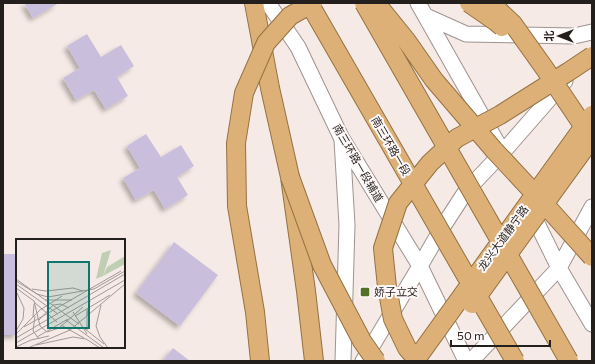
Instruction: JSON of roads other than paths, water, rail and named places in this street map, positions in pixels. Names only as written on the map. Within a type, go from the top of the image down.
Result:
[{"type":"highway","points":[[254,3],[270,88],[290,177],[314,361]]},
{"type":"highway","name":"南三环路一段","points":[[309,3],[515,361]]},
{"type":"highway","points":[[260,361],[255,312],[237,206],[236,143],[244,93],[266,43],[290,16],[312,3]]},
{"type":"highway","points":[[364,3],[569,361]]},
{"type":"highway","points":[[376,3],[406,40],[434,80],[592,257]]},
{"type":"highway","points":[[469,3],[495,21],[546,69]]},
{"type":"highway","points":[[491,3],[513,24],[546,69],[592,138]]},
{"type":"highway","points":[[416,361],[407,348],[393,319],[387,287],[383,248],[398,203],[430,163],[457,138],[500,116],[592,56]]},
{"type":"highway","name":"龙兴大道静宁路","points":[[416,361],[592,115]]},
{"type":"highway","name":"龙兴大道静宁路","points":[[430,361],[592,138]]},
{"type":"highway","points":[[290,177],[322,265],[362,342],[376,361]]},
{"type":"main road","name":"南三环路一段辅道","points":[[268,3],[298,47],[341,137],[420,266],[466,361]]},
{"type":"main road","points":[[418,3],[503,152],[559,268],[592,324]]},
{"type":"main road","points":[[426,16],[466,34],[574,36],[592,32]]},
{"type":"main road","points":[[362,361],[466,191],[503,152],[592,50]]},
{"type":"main road","points":[[341,137],[347,225],[343,361]]},
{"type":"main road","points":[[471,361],[559,268],[592,207]]},
{"type":"place","name":"娇子立交","points":[[365,292]]}]
